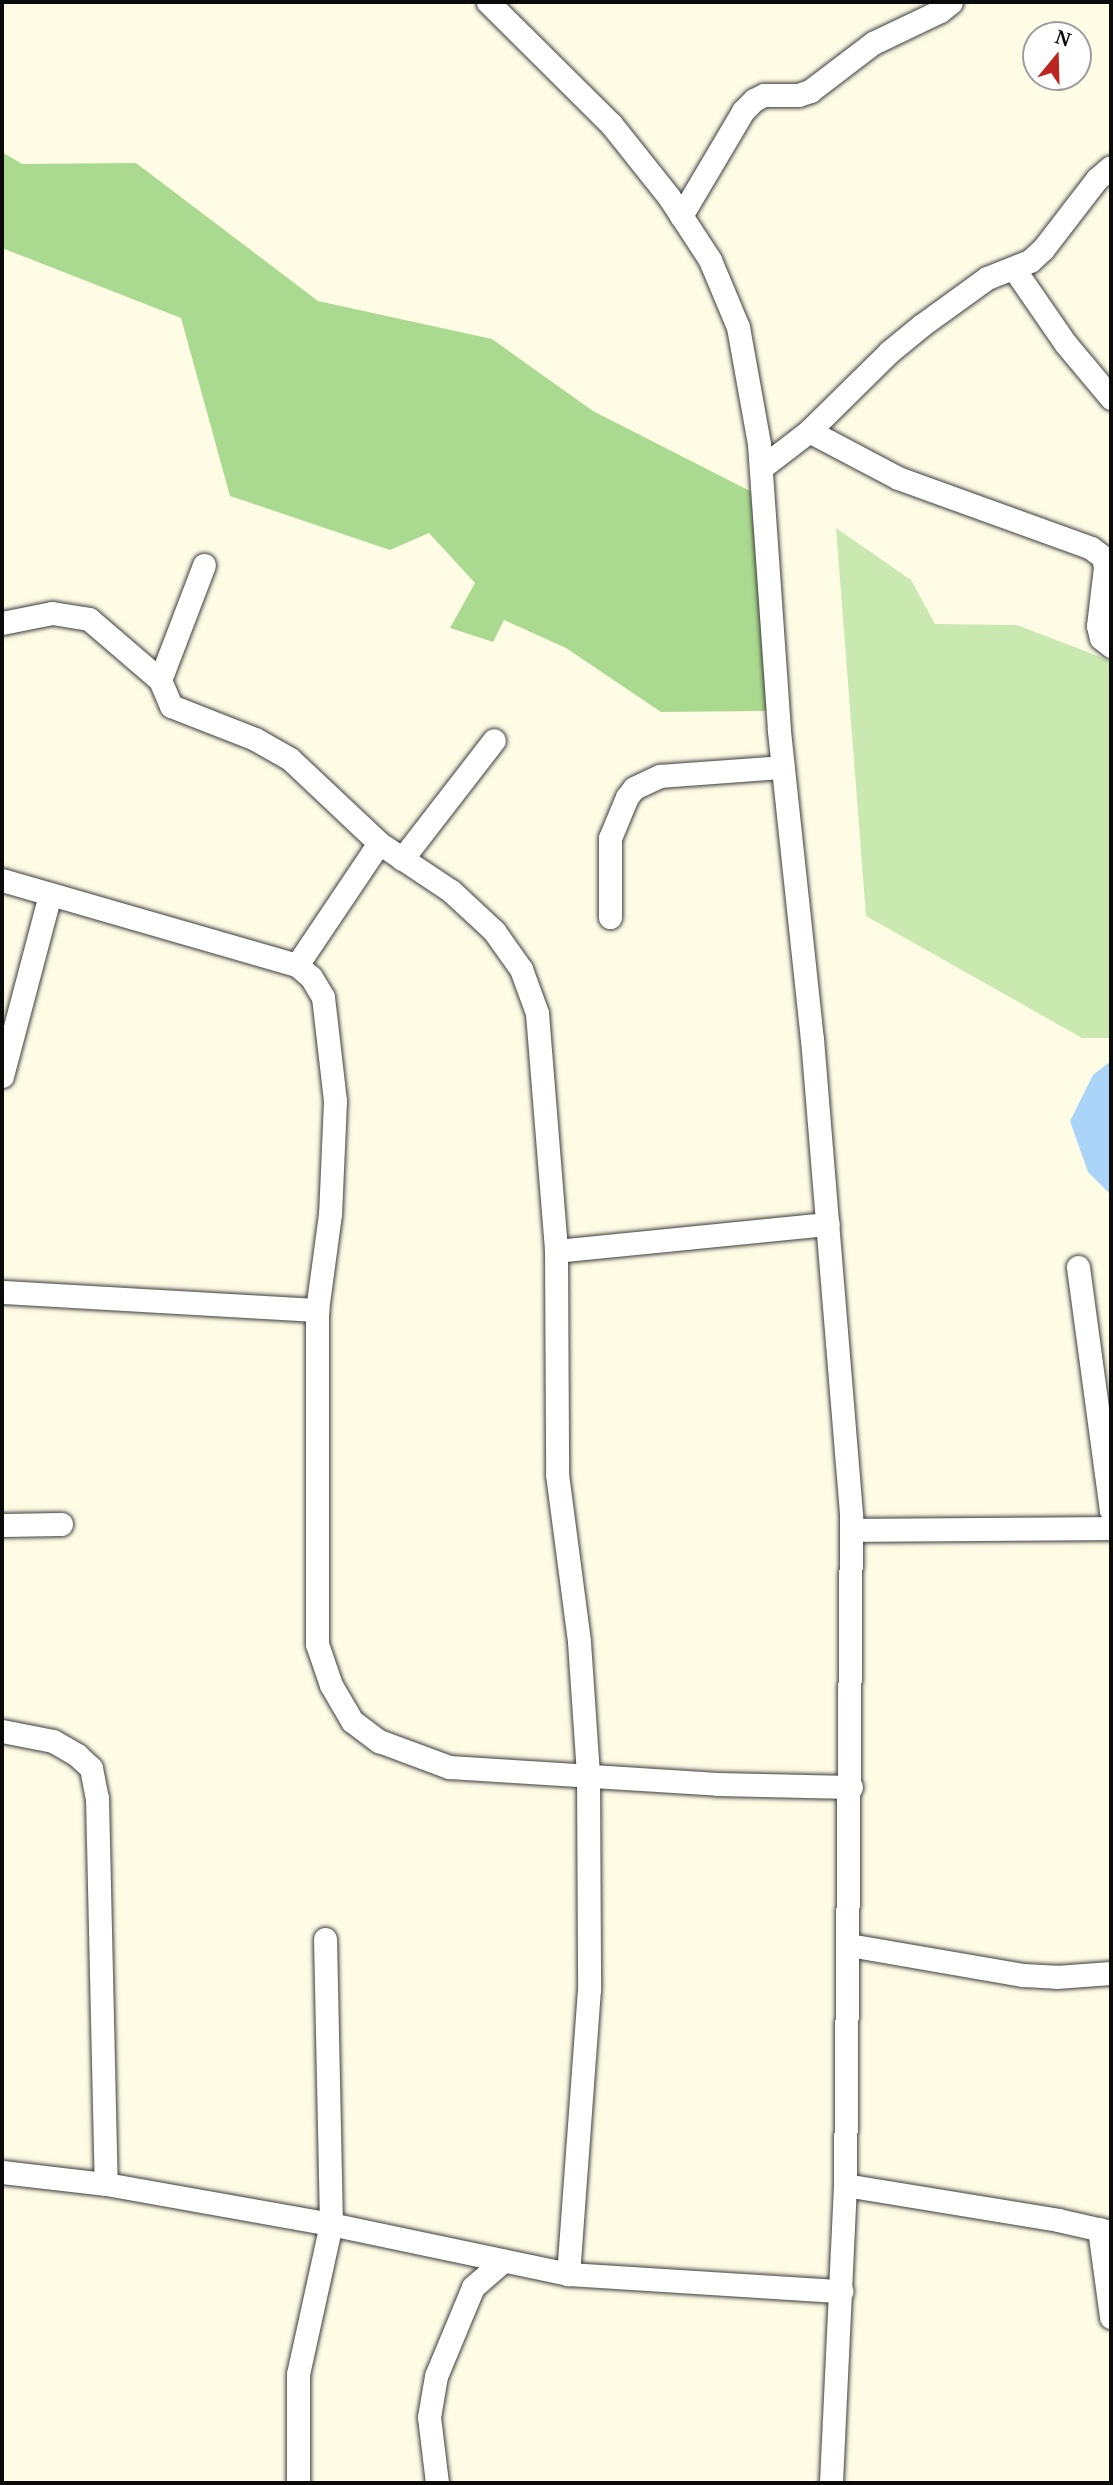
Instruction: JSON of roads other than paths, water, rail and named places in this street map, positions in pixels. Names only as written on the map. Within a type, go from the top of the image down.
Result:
[{"type":"street","points":[[488,2],[611,124],[681,216],[710,260],[738,327],[750,383],[761,468],[783,767],[812,1039],[846,1426],[851,1530],[851,1787],[845,2185],[831,2483]]},
{"type":"street","points":[[681,216],[743,111],[754,100],[764,95],[798,95],[810,91],[873,43],[951,2]]},
{"type":"street","points":[[761,468],[809,431],[889,352],[922,325],[987,278],[1014,269],[1043,249],[1097,179],[1111,167]]},
{"type":"street","points":[[1014,269],[1065,343],[1111,398]]},
{"type":"street","points":[[809,431],[898,478],[1091,548],[1107,547],[1098,626],[1101,638],[1111,646]]},
{"type":"street","points":[[160,680],[204,565]]},
{"type":"street","points":[[2,623],[52,613],[89,620],[160,680],[171,706],[255,739],[290,759],[379,843],[451,891],[494,931],[522,969],[537,1013],[556,1251],[557,1474],[579,1642],[588,1774],[589,1989],[568,2274]]},
{"type":"street","points":[[402,859],[494,740]]},
{"type":"street","points":[[610,917],[610,838],[627,797],[634,788],[660,776],[783,767]]},
{"type":"street","points":[[297,965],[379,843]]},
{"type":"street","points":[[2,880],[297,965],[311,977],[323,997],[335,1101],[330,1214],[317,1310],[317,1644],[331,1685],[352,1721],[379,1741],[449,1768],[588,1774],[717,1784],[851,1787]]},
{"type":"street","points":[[2,1076],[50,894]]},
{"type":"street","points":[[556,1251],[689,1240],[828,1224]]},
{"type":"street","points":[[1077,1267],[1111,1510]]},
{"type":"street","points":[[2,1292],[317,1310]]},
{"type":"street","points":[[2,1525],[61,1524]]},
{"type":"street","points":[[851,1530],[1111,1528]]},
{"type":"street","points":[[2,1731],[53,1741],[78,1755],[91,1769],[97,1798],[106,2184]]},
{"type":"street","points":[[298,2483],[298,2374],[331,2224],[325,1939]]},
{"type":"street","points":[[849,1945],[1023,1975],[1056,1977],[1111,1973]]},
{"type":"street","points":[[2,2172],[106,2184],[331,2224],[568,2274],[841,2291]]},
{"type":"street","points":[[845,2185],[1058,2220],[1105,2231],[1111,2317]]},
{"type":"street","points":[[437,2483],[429,2417],[436,2376],[473,2287],[503,2261]]},
{"type":"water","points":[[1111,1061],[1111,1195],[1088,1172],[1070,1121],[1093,1075]]}]
